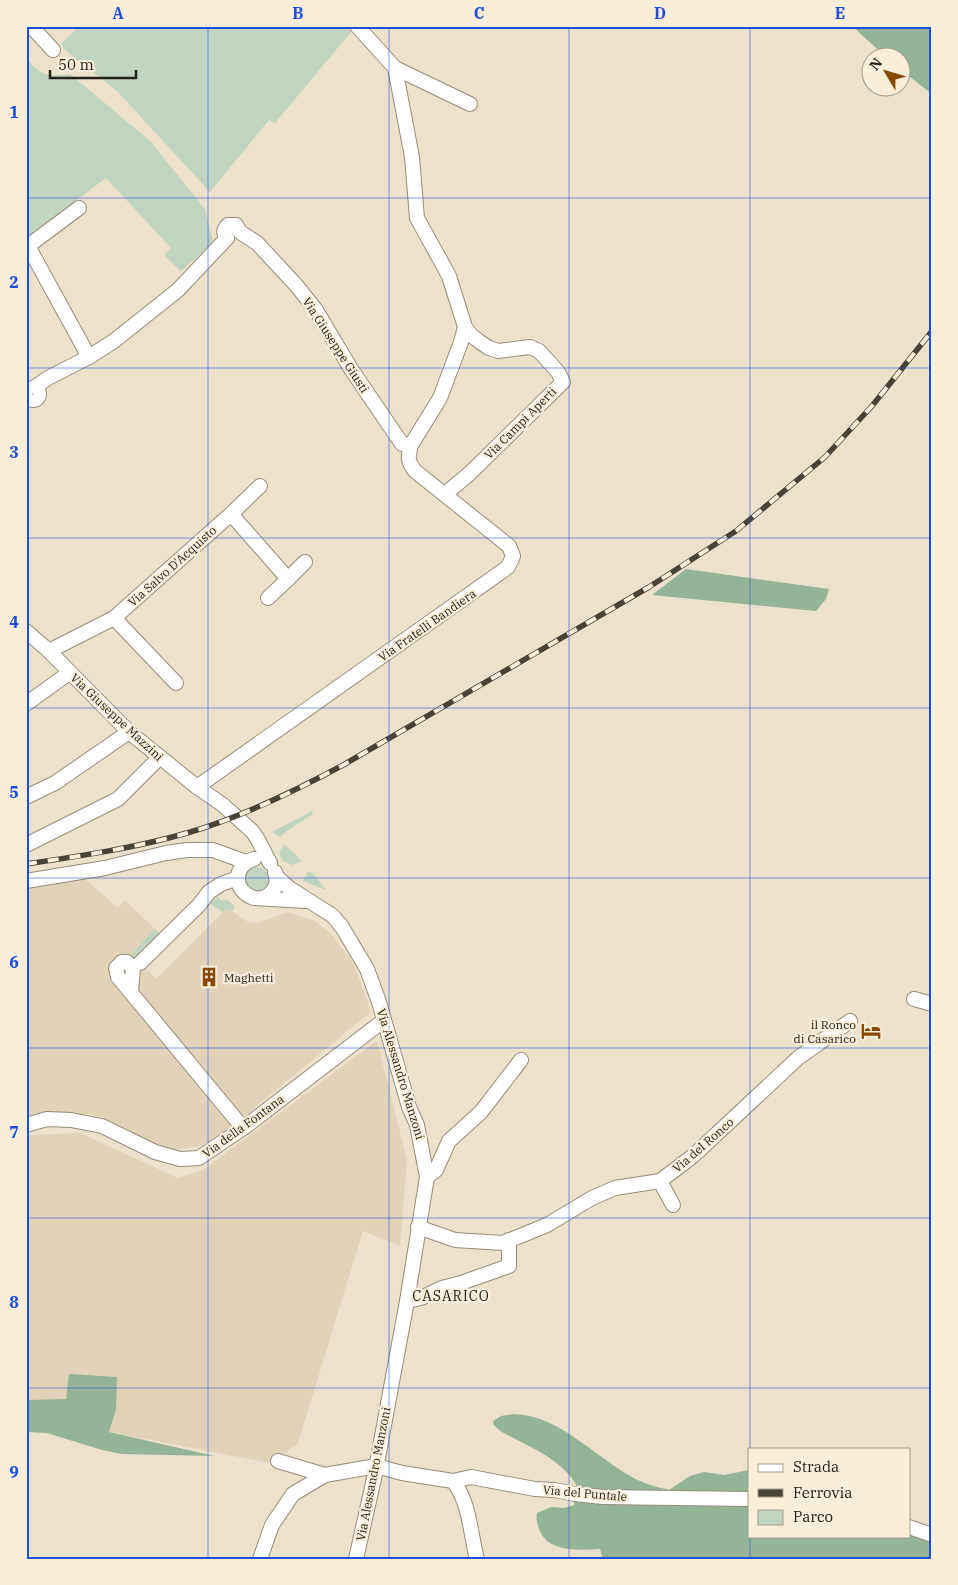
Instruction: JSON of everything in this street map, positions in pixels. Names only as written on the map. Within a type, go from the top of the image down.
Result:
[{"type":"street","points":[[31,26],[53,50]]},
{"type":"street","points":[[357,26],[395,68],[470,104]]},
{"type":"street","points":[[395,68],[412,156],[417,218],[449,276],[465,327],[440,398],[406,445]]},
{"type":"street","points":[[79,208],[28,246],[88,358]]},
{"type":"street","name":"Via Giuseppe Giusti","points":[[29,391],[48,378],[88,358],[114,341],[178,290],[227,238],[224,232],[228,225],[236,225],[240,232],[257,243],[316,310],[351,369],[406,445]]},
{"type":"street","name":"Via Campi Aperti","points":[[445,494],[469,474],[563,382],[558,372],[539,350],[530,346],[498,351],[480,342],[465,327]]},
{"type":"street","name":"Via Fratelli Bandiera","points":[[197,787],[508,567],[513,556],[509,546],[414,471],[409,463],[406,445]]},
{"type":"street","name":"Via Salvo D'Acquisto","points":[[49,652],[114,618],[260,486]]},
{"type":"street","points":[[231,514],[288,579]]},
{"type":"street","points":[[268,598],[305,562]]},
{"type":"street","points":[[114,618],[176,683]]},
{"type":"street","name":"Via Giuseppe Mazzini","points":[[26,631],[130,732],[197,787],[235,815],[246,826]]},
{"type":"street","points":[[26,704],[69,672]]},
{"type":"street","points":[[26,797],[55,783],[130,732]]},
{"type":"street","points":[[26,845],[118,799],[160,757]]},
{"type":"street","points":[[246,826],[250,848],[242,873],[248,896],[254,898],[310,901]]},
{"type":"street","name":"Via Alessandro Manzoni","points":[[246,826],[256,835],[277,877],[289,888],[328,912],[342,927],[367,969],[379,1002],[409,1107],[417,1125],[427,1177],[407,1301],[376,1466],[356,1559]]},
{"type":"street","points":[[26,880],[106,868],[177,851],[202,850],[242,873]]},
{"type":"street","points":[[140,963],[199,905],[209,892],[242,873],[258,859],[270,863]]},
{"type":"street","points":[[263,898],[272,892],[276,886],[277,877]]},
{"type":"street","points":[[131,992],[243,1128]]},
{"type":"street","points":[[914,999],[932,1004]]},
{"type":"street","name":"Via della Fontana","points":[[26,1125],[47,1119],[71,1120],[102,1126],[155,1152],[180,1159],[199,1158],[243,1128],[383,1021]]},
{"type":"street","name":"Via del Ronco","points":[[418,1227],[456,1240],[503,1243],[547,1225],[592,1198],[615,1188],[660,1181],[693,1156],[798,1058],[850,1021]]},
{"type":"street","points":[[427,1177],[436,1170],[449,1141],[481,1112],[521,1060]]},
{"type":"street","points":[[660,1181],[673,1205]]},
{"type":"street","points":[[407,1301],[421,1298],[442,1288],[509,1266],[509,1240]]},
{"type":"street","points":[[278,1460],[325,1475]]},
{"type":"street","points":[[260,1559],[272,1525],[293,1494],[325,1475],[376,1466]]},
{"type":"street","name":"Via del Puntale","points":[[376,1466],[402,1473],[453,1481],[471,1476],[535,1489],[575,1494],[748,1499]]},
{"type":"street","points":[[453,1481],[461,1491],[465,1501],[477,1559]]},
{"type":"street","points":[[910,1527],[932,1535]]},
{"type":"shaded area","points":[[83,877],[118,908],[125,900],[155,929],[131,954],[156,979],[227,908],[248,922],[257,923],[288,912],[315,921],[331,934],[354,964],[371,1012],[222,1134],[200,1146],[171,1150],[147,1141],[121,1125],[92,1114],[26,1116],[26,888]]},
{"type":"shaded area","points":[[377,1041],[407,1160],[400,1246],[363,1231],[298,1443],[271,1463],[109,1432],[116,1410],[116,1377],[67,1399],[26,1400],[26,1137],[30,1135],[80,1133],[178,1178],[203,1170]]},
{"type":"green space","points":[[79,26],[346,26],[351,32],[275,123],[269,120],[210,192],[117,91],[66,51],[61,44]]},
{"type":"green space","points":[[852,26],[932,26],[932,94],[910,77],[910,48],[876,48]]},
{"type":"green space","points":[[26,57],[35,68],[45,74],[70,74],[150,141],[205,209],[213,242],[181,271],[164,255],[171,248],[106,178],[26,238]]},
{"type":"green space","points":[[686,569],[829,589],[826,599],[816,611],[652,595]]},
{"type":"green space","points":[[312,811],[313,814],[280,837],[272,832]]},
{"type":"green space","points":[[284,844],[302,861],[292,865],[283,861],[279,854]]},
{"type":"green space","points":[[257,867],[262,868],[268,874],[268,884],[262,890],[257,891],[252,890],[246,884],[245,879],[246,874],[252,868]]},
{"type":"green space","points":[[308,872],[313,873],[326,890],[303,881]]},
{"type":"green space","points":[[219,897],[220,900],[227,900],[235,906],[232,912],[227,909],[223,912],[209,903]]},
{"type":"green space","points":[[155,929],[161,935],[137,960],[131,954]]},
{"type":"green space","points":[[69,1374],[117,1377],[116,1410],[109,1432],[214,1456],[122,1454],[102,1450],[47,1433],[26,1432],[26,1400],[66,1399]]},
{"type":"green space","points":[[514,1414],[546,1421],[576,1438],[632,1477],[669,1490],[690,1476],[704,1472],[724,1475],[748,1470],[748,1538],[910,1538],[910,1531],[932,1542],[932,1559],[603,1559],[600,1549],[583,1550],[557,1546],[543,1537],[539,1529],[537,1513],[551,1507],[564,1508],[574,1505],[576,1484],[552,1459],[500,1431],[493,1421],[501,1416]]},
{"type":"railway","points":[[26,864],[148,843],[208,827],[268,803],[345,764],[649,587],[736,531],[825,457],[872,406],[932,331]]},
{"type":"place","name":"Maghetti","points":[[209,977]]},
{"type":"place","name":"il Ronco di Casarico","points":[[871,1031]]},
{"type":"district","name":"CASARICO","points":[[451,1296]]}]
